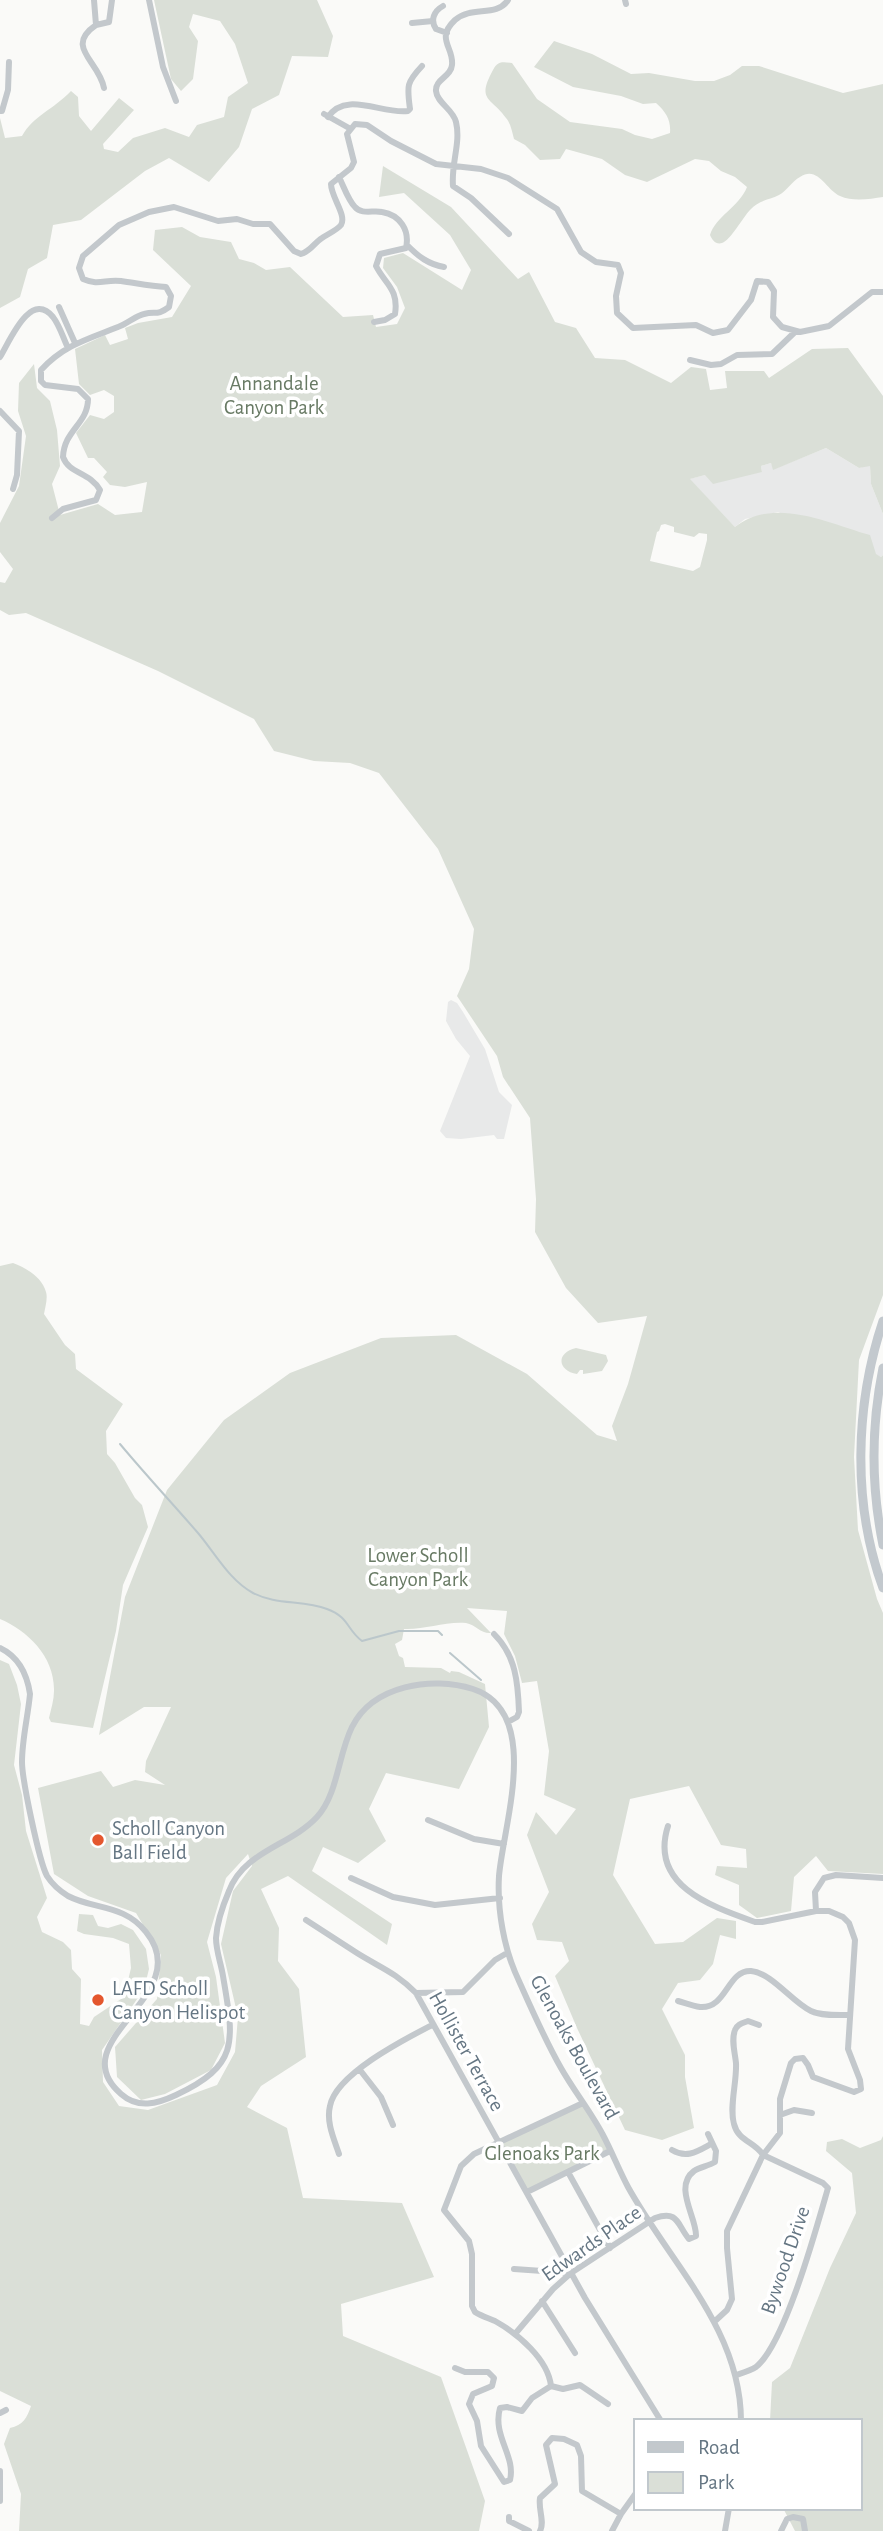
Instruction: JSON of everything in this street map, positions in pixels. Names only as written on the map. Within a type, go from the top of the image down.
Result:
[{"type":"highway","points":[[883,1321],[872,1362],[863,1415],[862,1470],[871,1542],[883,1588]]},
{"type":"highway","points":[[867,1515],[867,1425],[872,1383],[883,1339]]},
{"type":"highway","points":[[883,1368],[875,1419],[873,1470],[883,1545]]},
{"type":"highway","points":[[883,1400],[878,1443],[878,1479],[883,1518]]},
{"type":"street","points":[[94,0],[96,25]]},
{"type":"street","points":[[104,88],[102,78],[82,46],[82,38],[96,25],[109,22],[112,0]]},
{"type":"street","points":[[149,0],[163,67],[176,101]]},
{"type":"street","points":[[508,0],[496,10],[476,11],[453,22],[445,43],[452,65],[450,72],[438,83],[436,89],[437,96],[454,116],[457,126],[456,153],[451,167],[453,186],[471,198],[509,234]]},
{"type":"street","points":[[443,6],[435,13],[433,21],[436,29],[447,33]]},
{"type":"street","points":[[412,23],[433,21]]},
{"type":"street","points":[[0,111],[8,90],[9,62]]},
{"type":"street","points":[[349,128],[326,115],[343,104],[408,111],[407,86],[422,66]]},
{"type":"street","points":[[52,518],[63,509],[96,500],[100,490],[95,481],[69,467],[63,457],[67,436],[80,422],[88,407],[88,399],[78,389],[45,385],[41,381],[41,370],[75,343],[121,326],[143,314],[159,314],[169,307],[171,296],[166,287],[141,286],[118,281],[95,284],[83,279],[79,268],[83,256],[119,225],[149,212],[173,207],[218,221],[237,219],[253,224],[270,224],[294,251],[301,254],[342,222],[342,213],[331,193],[331,184],[354,162],[347,134],[349,128],[355,124],[367,125],[391,141],[436,164],[481,169],[508,178],[557,209],[581,252],[596,262],[618,265],[621,273],[616,296],[617,313],[634,328],[696,325],[713,333],[728,330],[751,300],[757,281],[768,282],[774,291],[773,317],[782,327],[796,331],[829,326],[872,292],[883,292]]},
{"type":"street","points":[[339,177],[355,208],[362,212],[381,211],[397,217],[406,229],[407,245],[432,265],[444,267]]},
{"type":"street","points":[[373,322],[391,317],[395,314],[396,307],[391,287],[377,270],[377,260],[380,254],[400,250],[407,245]]},
{"type":"street","points":[[59,307],[75,343]]},
{"type":"street","points":[[0,357],[16,328],[31,311],[48,313],[55,320],[68,348]]},
{"type":"street","points":[[690,360],[711,365],[721,364],[737,355],[772,354],[796,331]]},
{"type":"street","points":[[0,411],[17,427],[19,435],[17,475],[13,489]]},
{"type":"street","points":[[0,1648],[20,1664],[29,1684],[22,1766],[46,1874],[58,1889],[74,1899],[114,1909],[132,1918],[146,1932],[155,1949],[156,1972],[150,1990],[139,2009],[111,2039],[107,2070],[113,2085],[124,2098],[139,2104],[157,2104],[196,2086],[214,2074],[228,2050],[230,2031],[216,1944],[219,1921],[230,1886],[241,1871],[257,1857],[303,1829],[323,1809],[347,1738],[360,1715],[393,1691],[421,1685],[477,1690],[491,1700],[508,1722],[517,1717],[519,1712],[513,1662],[506,1645],[495,1634]]},
{"type":"street","name":"Glenoaks Boulevard","points":[[508,1722],[514,1786],[500,1870],[500,1898],[507,1953],[550,2046],[628,2188],[723,2338],[736,2375],[741,2419]]},
{"type":"street","points":[[428,1820],[474,1839],[504,1844]]},
{"type":"street","points":[[668,1826],[664,1849],[666,1864],[673,1878],[692,1894],[755,1922],[829,1911],[849,1923],[855,1940],[848,2049],[861,2087],[854,2092],[813,2077],[806,2060],[795,2059],[791,2063],[780,2099],[779,2133],[763,2155],[727,2231],[732,2299],[727,2309],[714,2322]]},
{"type":"street","points":[[816,1911],[815,1892],[824,1878],[836,1874],[883,1878]]},
{"type":"street","points":[[351,1878],[393,1897],[435,1905],[500,1898]]},
{"type":"street","name":"Hollister Terrace","points":[[306,1920],[360,1955],[387,1968],[415,1993],[571,2273],[660,2419]]},
{"type":"street","points":[[415,1993],[463,1992],[495,1960],[507,1953]]},
{"type":"street","points":[[678,2001],[701,2007],[713,2004],[722,1998],[738,1975],[752,1971],[766,1977],[812,2011],[849,2015]]},
{"type":"street","points":[[759,2025],[748,2021],[735,2030],[733,2123],[739,2135],[760,2149],[763,2155]]},
{"type":"street","points":[[339,2154],[330,2127],[329,2107],[335,2092],[342,2083],[390,2048],[432,2025]]},
{"type":"street","points":[[360,2070],[381,2097],[393,2125]]},
{"type":"street","points":[[551,2386],[547,2367],[541,2359],[515,2334],[475,2312],[472,2306],[472,2254],[469,2241],[444,2210],[461,2166],[466,2160],[498,2142],[583,2103]]},
{"type":"street","points":[[780,2115],[794,2110],[812,2113]]},
{"type":"street","points":[[672,2150],[682,2154],[694,2154],[711,2144],[708,2134]]},
{"type":"street","name":"Edwards Place","points":[[515,2334],[542,2301],[571,2273],[655,2218],[668,2216],[677,2220],[689,2239],[696,2236],[689,2209],[687,2185],[694,2171],[715,2162],[716,2151],[711,2144]]},
{"type":"street","points":[[527,2192],[610,2151]]},
{"type":"street","name":"Bywood Drive","points":[[736,2375],[755,2367],[763,2358],[786,2316],[828,2190],[827,2185],[763,2155]]},
{"type":"street","points":[[568,2172],[610,2248]]},
{"type":"street","points":[[514,2269],[571,2273]]},
{"type":"street","points":[[542,2301],[575,2353]]},
{"type":"street","points":[[455,2368],[465,2372],[488,2372],[494,2378],[492,2386],[473,2394],[470,2404],[477,2421],[481,2446],[501,2480],[506,2483],[510,2480],[511,2469],[498,2431],[500,2409],[507,2407],[522,2411],[532,2398],[551,2386],[563,2389],[580,2385],[608,2404]]},
{"type":"street","points":[[540,2531],[543,2524],[539,2511],[540,2498],[542,2493],[555,2484],[547,2445],[552,2438],[564,2439],[577,2445],[581,2456],[582,2491],[621,2514]]},
{"type":"street","points":[[0,2471],[0,2501]]},
{"type":"street","points":[[612,2531],[634,2496]]},
{"type":"street","points":[[729,2510],[725,2530],[734,2531]]},
{"type":"street","points":[[781,2531],[787,2519],[793,2516],[803,2519],[805,2531]]},
{"type":"street","points":[[509,2517],[509,2521],[528,2531]]},
{"type":"shaded area","points":[[826,448],[859,468],[870,465],[871,484],[883,514],[881,557],[778,512],[745,519],[735,527],[689,479],[705,475],[762,472],[761,466],[771,463],[774,469]]},
{"type":"shaded area","points":[[451,1000],[457,1003],[485,1049],[499,1092],[512,1105],[504,1139],[497,1139],[494,1135],[446,1138],[440,1131],[470,1056],[446,1021],[448,1002]]},
{"type":"green space","points":[[154,0],[317,0],[333,36],[328,57],[292,56],[279,95],[252,109],[239,147],[209,182],[169,158],[145,171],[81,220],[53,225],[47,258],[28,269],[20,297],[0,308],[0,118],[5,138],[22,136],[32,123],[71,91],[78,97],[79,116],[91,131],[119,98],[134,110],[103,144],[104,149],[118,152],[133,138],[165,128],[189,137],[197,125],[224,117],[228,97],[248,83],[235,44],[220,21],[193,14],[189,27],[198,41],[193,79],[181,91],[171,79]]},
{"type":"green space","points":[[554,41],[592,54],[631,74],[649,73],[695,81],[714,81],[730,75],[742,66],[759,66],[843,93],[883,84],[883,197],[862,200],[845,198],[835,193],[817,176],[806,174],[782,193],[753,207],[729,238],[718,243],[710,235],[713,228],[739,200],[747,187],[709,161],[695,159],[647,182],[625,175],[602,159],[566,149],[560,159],[540,160],[525,145],[514,139],[508,120],[486,93],[488,80],[495,67],[503,62],[512,63],[537,99],[570,122],[622,129],[652,139],[670,133],[667,116],[656,103],[643,104],[621,96],[573,87],[534,67]]},
{"type":"green space","points":[[383,166],[451,207],[518,279],[529,272],[555,322],[576,328],[595,358],[625,360],[671,383],[691,367],[706,369],[710,390],[727,388],[725,371],[764,371],[769,378],[812,349],[848,348],[883,396],[883,514],[871,484],[870,466],[859,468],[826,448],[773,470],[771,463],[761,466],[762,472],[713,484],[705,475],[690,479],[735,527],[750,518],[767,513],[801,515],[870,535],[876,554],[881,557],[883,555],[883,1295],[859,1360],[854,1457],[858,1530],[883,1613],[883,1874],[828,1871],[816,1856],[794,1877],[791,1911],[757,1918],[739,1905],[739,1885],[715,1875],[717,1866],[747,1868],[746,1849],[721,1845],[689,1786],[630,1799],[613,1875],[655,1944],[683,1942],[717,1918],[736,1921],[736,1939],[720,1935],[713,1964],[700,1980],[678,1983],[662,2009],[685,2055],[685,2077],[694,2128],[662,2140],[625,2130],[555,1976],[569,1961],[562,1942],[537,1940],[532,1924],[549,1892],[527,1835],[536,1812],[556,1835],[576,1809],[544,1795],[549,1751],[537,1681],[522,1683],[515,1656],[504,1634],[507,1611],[467,1608],[491,1633],[466,1623],[404,1629],[402,1640],[395,1644],[405,1667],[441,1668],[450,1673],[459,1672],[485,1684],[489,1727],[459,1789],[386,1773],[369,1809],[386,1841],[358,1863],[323,1847],[312,1871],[392,1924],[387,1945],[288,1876],[261,1889],[279,1928],[278,1961],[299,1989],[306,2057],[261,2086],[247,2107],[287,2128],[303,2198],[402,2203],[434,2277],[341,2304],[343,2336],[441,2377],[485,2501],[479,2531],[19,2531],[21,2494],[4,2444],[10,2428],[24,2420],[31,2406],[0,2391],[0,1660],[9,1664],[21,1704],[14,1765],[22,1795],[26,1831],[47,1898],[37,1917],[42,1932],[63,1942],[71,1950],[72,1969],[81,1979],[80,2024],[89,2026],[94,2017],[124,1997],[131,1968],[129,1944],[77,1931],[79,1914],[93,1915],[98,1926],[108,1928],[121,1924],[133,1930],[146,1949],[149,1969],[144,1989],[102,2050],[103,2082],[119,2106],[148,2110],[217,2085],[235,2052],[238,2017],[221,1944],[233,1891],[252,1866],[248,1854],[226,1878],[207,1942],[216,1977],[225,2043],[211,2070],[165,2094],[141,2100],[117,2077],[115,2047],[157,1999],[161,1955],[136,1913],[88,1896],[54,1874],[38,1788],[101,1771],[113,1787],[135,1780],[165,1785],[145,1772],[146,1761],[171,1707],[144,1707],[99,1735],[125,1597],[167,1490],[224,1420],[290,1373],[381,1338],[456,1335],[527,1374],[597,1435],[617,1441],[612,1426],[628,1384],[647,1316],[598,1323],[566,1288],[535,1232],[536,1199],[530,1118],[503,1077],[497,1056],[457,996],[469,969],[474,929],[438,849],[379,773],[350,763],[314,761],[274,751],[254,719],[158,671],[26,613],[9,615],[0,610],[0,582],[5,583],[13,569],[0,552],[0,523],[19,486],[26,436],[18,411],[19,383],[34,364],[37,388],[50,401],[57,430],[60,466],[52,484],[60,515],[98,504],[115,515],[142,512],[147,482],[125,487],[110,485],[103,477],[107,472],[94,458],[88,458],[76,433],[90,415],[104,419],[114,412],[114,396],[104,390],[90,395],[79,384],[75,349],[105,335],[110,345],[128,339],[125,328],[172,317],[191,286],[153,250],[155,230],[182,227],[200,237],[231,242],[239,259],[266,270],[290,267],[343,317],[373,315],[376,327],[397,324],[405,308],[397,287],[383,268],[384,258],[403,253],[462,290],[471,270],[450,235],[404,193],[379,197]],"holes":[[[661,525],[674,527],[674,532],[694,537],[699,533],[707,534],[700,567],[693,571],[650,561]]]},
{"type":"green space","points":[[13,1263],[33,1274],[44,1287],[47,1297],[44,1314],[65,1345],[75,1354],[76,1369],[123,1404],[106,1431],[107,1454],[142,1505],[148,1527],[123,1585],[116,1631],[93,1728],[51,1722],[49,1718],[54,1694],[53,1679],[45,1656],[30,1638],[0,1619],[0,1266]]},
{"type":"green space","points":[[576,1348],[606,1355],[608,1361],[602,1371],[583,1374],[583,1370],[580,1370],[577,1374],[566,1369],[562,1358],[569,1350]]},
{"type":"green space","name":"Glenoaks Park","points":[[583,2103],[610,2151],[527,2192],[498,2142]]},
{"type":"green space","points":[[883,2136],[883,2531],[795,2531],[784,2510],[862,2510],[862,2419],[770,2419],[772,2382],[790,2368],[830,2268],[856,2213],[852,2173],[826,2151],[827,2142],[842,2139],[860,2148],[881,2140]]},
{"type":"waterway","points":[[120,1444],[244,1588],[262,1597],[309,1604],[334,1612],[362,1641],[399,1631],[438,1631],[442,1635]]},
{"type":"waterway","points":[[450,1653],[481,1680]]},
{"type":"place","name":"Scholl Canyon Ball Field","points":[[98,1840]]},
{"type":"place","name":"LAFD Scholl Canyon Helispot","points":[[98,2000]]},
{"type":"park label","name":"Annandale Canyon Park","points":[[274,395]]},
{"type":"park label","name":"Lower Scholl Canyon Park","points":[[418,1567]]}]
